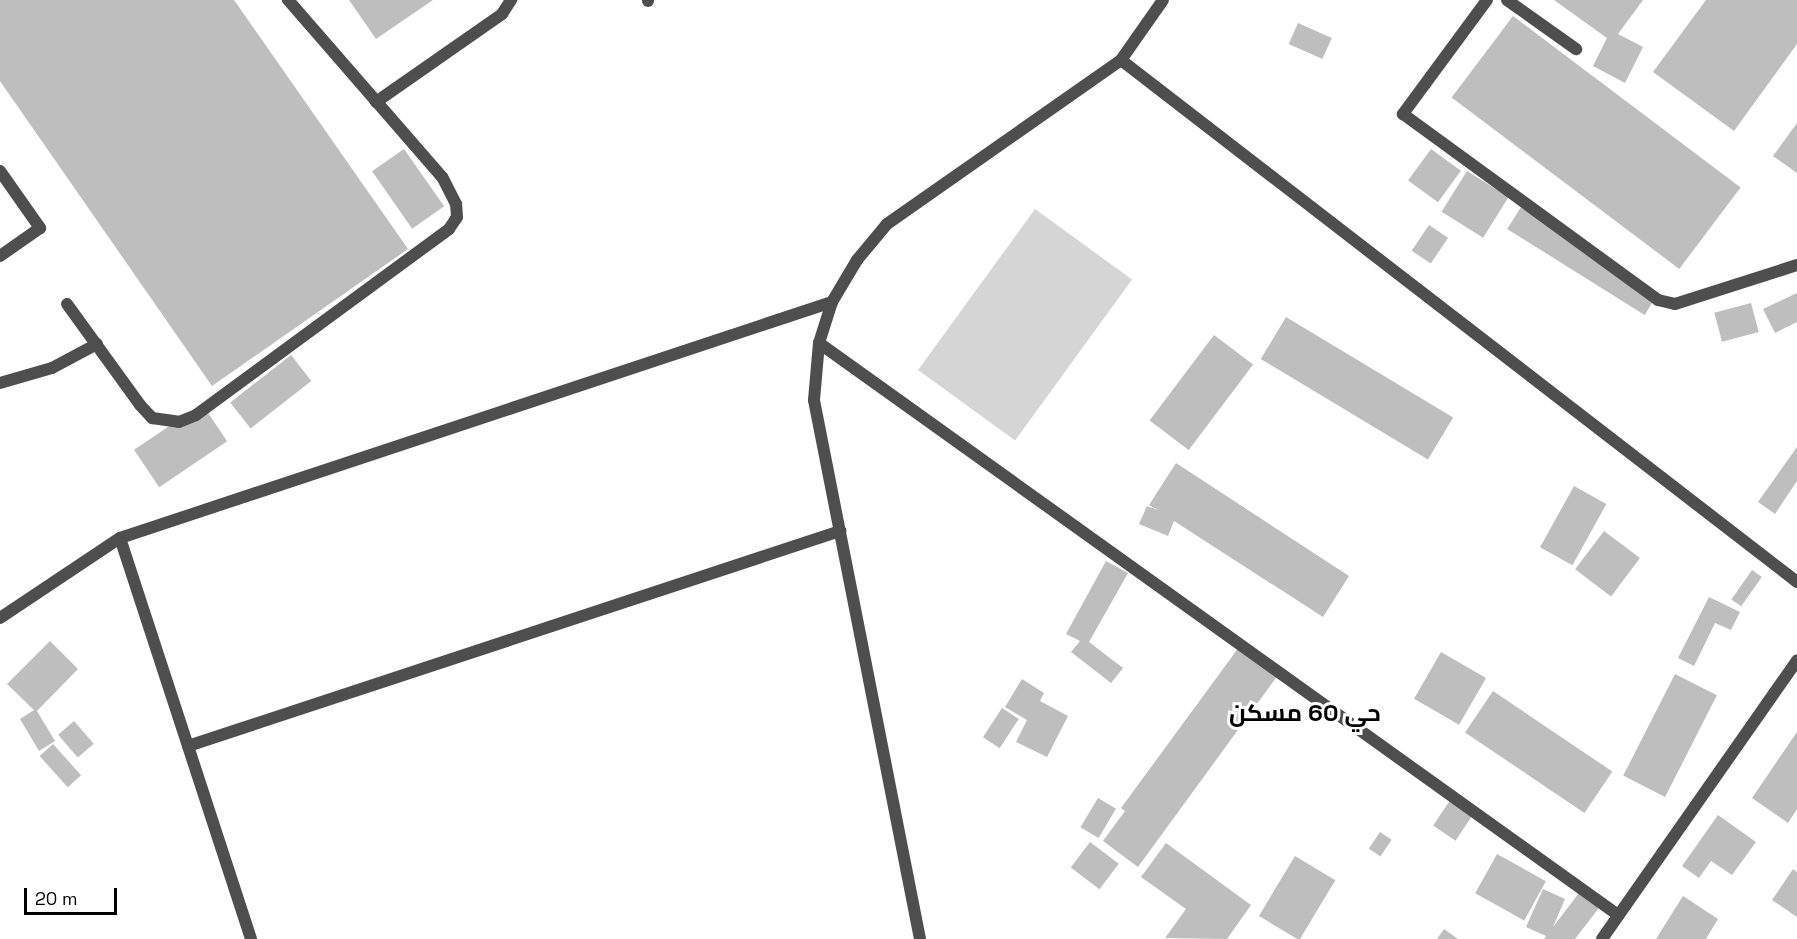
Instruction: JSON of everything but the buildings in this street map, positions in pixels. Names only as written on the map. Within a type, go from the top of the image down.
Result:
[{"type":"street","points":[[67,304],[152,418],[179,422],[196,415],[449,229],[456,217],[452,191],[288,0]]},
{"type":"street","points":[[376,102],[502,14],[512,0]]},
{"type":"street","points":[[920,939],[814,400],[819,343],[832,302],[857,260],[887,224],[1120,60],[1163,0]]},
{"type":"street","points":[[1487,0],[1403,114],[1658,300],[1675,304],[1797,265]]},
{"type":"street","points":[[1507,0],[1576,49]]},
{"type":"street","points":[[1120,60],[1797,582]]},
{"type":"street","points":[[0,171],[40,228],[0,256]]},
{"type":"street","points":[[0,618],[120,537],[832,302]]},
{"type":"street","points":[[819,343],[1618,915]]},
{"type":"street","points":[[0,383],[52,368],[96,344]]},
{"type":"street","points":[[188,746],[840,531]]},
{"type":"street","points":[[120,537],[251,939]]},
{"type":"street","points":[[1602,939],[1797,661]]},
{"type":"shaded area","points":[[1035,209],[1132,280],[1015,441],[918,370]]},
{"type":"district","name":"حي 60 مسكن","points":[[1305,713]]}]
